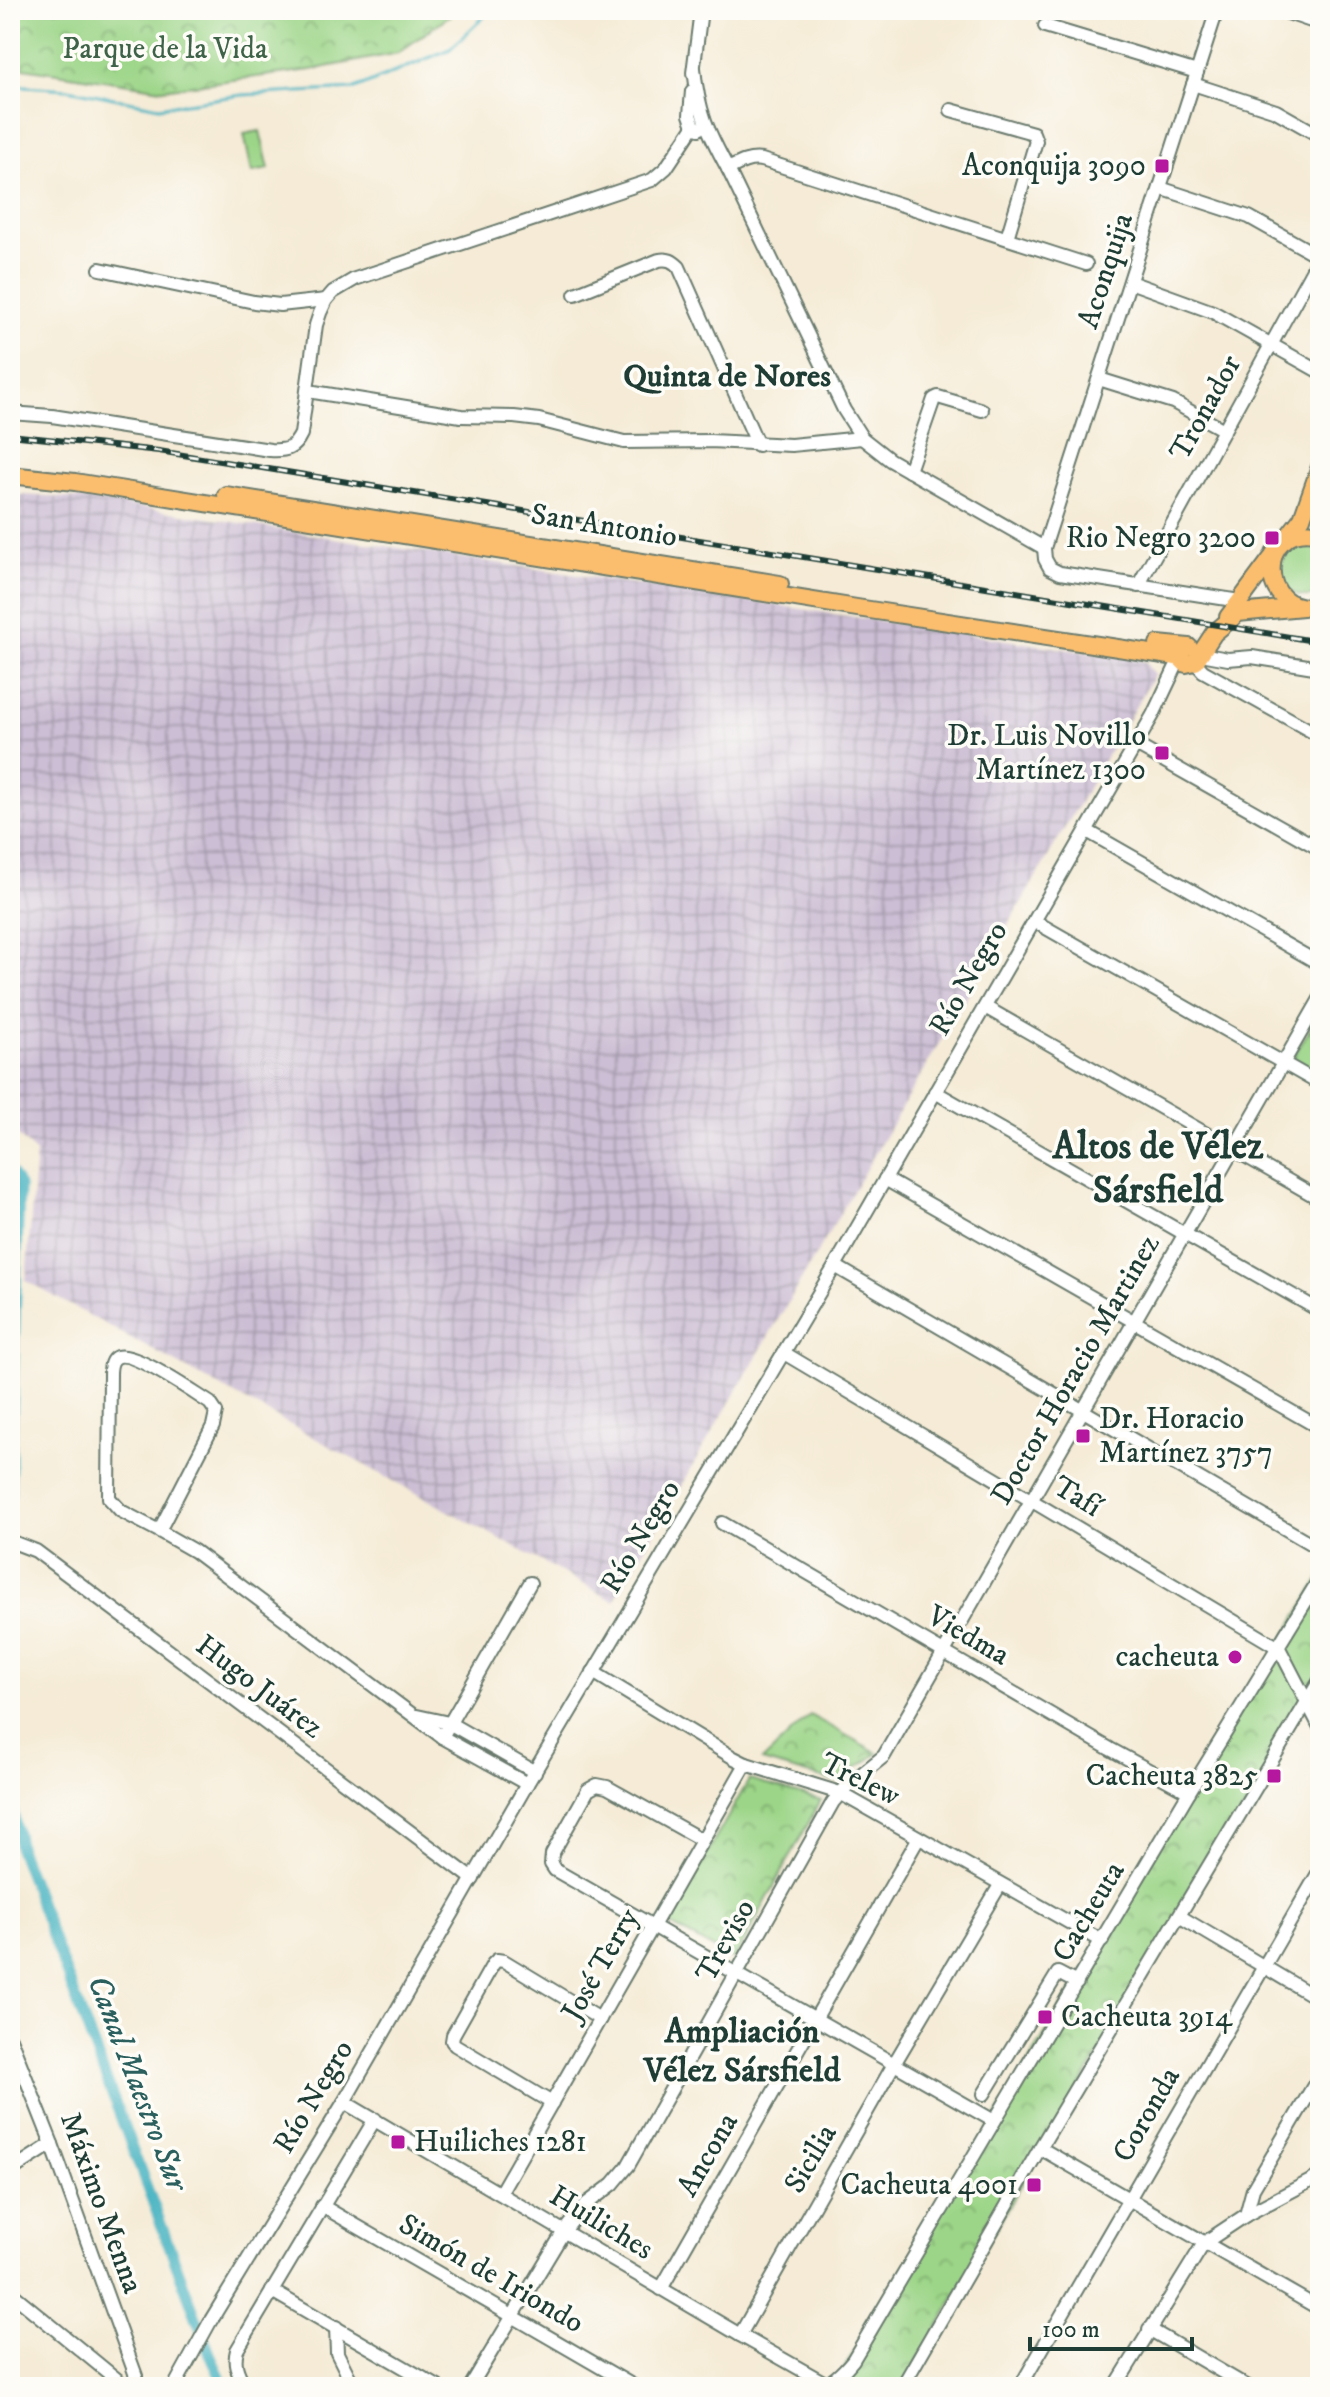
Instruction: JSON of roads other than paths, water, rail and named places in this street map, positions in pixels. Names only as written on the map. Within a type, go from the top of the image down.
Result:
[{"type":"main road","name":"San Antonio","points":[[10,464],[580,550],[1192,657]]},
{"type":"main road","points":[[1192,657],[1225,622],[1302,518],[1320,467]]},
{"type":"main road","name":"San Antonio","points":[[10,475],[101,486],[842,606],[1192,657]]},
{"type":"main road","points":[[1284,541],[1297,533],[1320,534]]},
{"type":"main road","points":[[1272,557],[1272,579],[1276,589],[1292,604],[1314,607]]},
{"type":"main road","points":[[1225,622],[1246,611],[1314,607]]},
{"type":"street","points":[[701,10],[690,115],[694,126],[709,134]]},
{"type":"street","name":"Aconquija","points":[[1044,548],[1217,10]]},
{"type":"street","points":[[1279,10],[1320,24]]},
{"type":"street","points":[[1045,26],[1195,78],[1276,111],[1320,136]]},
{"type":"street","points":[[694,68],[698,101],[709,134],[844,410],[862,438],[909,471],[1044,548],[1045,559],[1053,571],[1240,601]]},
{"type":"street","points":[[951,110],[1035,136],[1007,238]]},
{"type":"street","points":[[10,413],[52,416],[287,450],[297,442],[308,391],[316,325],[326,300],[333,292],[355,279],[652,180],[666,168],[694,126]]},
{"type":"street","points":[[728,169],[744,161],[762,160],[1086,264]]},
{"type":"street","points":[[1160,188],[1249,217],[1320,257]]},
{"type":"street","name":"Tronador","points":[[1138,586],[1320,257]]},
{"type":"street","points":[[575,294],[659,260],[676,263],[758,445]]},
{"type":"street","points":[[100,269],[280,305],[326,300]]},
{"type":"street","points":[[1130,282],[1197,304],[1320,372]]},
{"type":"street","points":[[1099,379],[1173,402],[1224,430]]},
{"type":"street","points":[[308,391],[461,416],[524,417],[624,442],[710,441],[791,445],[862,438]]},
{"type":"street","points":[[909,471],[934,399],[938,397],[982,410]]},
{"type":"street","points":[[1192,657],[1203,671],[1320,736]]},
{"type":"street","name":"San Antonio","points":[[1192,657],[1252,657],[1320,668]]},
{"type":"street","name":"Río Negro","points":[[174,2387],[835,1266],[1153,715],[1192,657]]},
{"type":"street","points":[[1136,745],[1320,849]]},
{"type":"street","points":[[1087,831],[1320,964]]},
{"type":"street","points":[[1034,921],[1320,1084]]},
{"type":"street","name":"Doctor Horacio Martinez","points":[[927,1684],[1320,999]]},
{"type":"street","points":[[985,1007],[1320,1199]]},
{"type":"street","points":[[935,1092],[1320,1311]]},
{"type":"street","points":[[885,1179],[1320,1428]]},
{"type":"street","points":[[835,1266],[1320,1549]]},
{"type":"street","name":"Tafí","points":[[784,1353],[1279,1648]]},
{"type":"street","points":[[159,1531],[213,1426],[216,1412],[210,1403],[135,1358],[119,1356],[111,1363],[110,1375],[109,1498],[121,1511],[194,1551],[442,1737],[527,1784]]},
{"type":"street","name":"Viedma","points":[[722,1523],[1189,1792]]},
{"type":"street","name":"Hugo Juárez","points":[[10,1541],[36,1551],[473,1879]]},
{"type":"street","name":"Cacheuta","points":[[827,2386],[853,2360],[1189,1792],[1320,1578]]},
{"type":"street","points":[[442,1737],[530,1583]]},
{"type":"street","points":[[1279,1648],[1320,1727]]},
{"type":"street","name":"Trelew","points":[[593,1672],[746,1764],[840,1793],[1102,1941]]},
{"type":"street","points":[[902,2387],[1040,2148],[1320,1680]]},
{"type":"street","name":"Treviso","points":[[470,2387],[564,2231],[585,2205],[613,2184],[628,2166],[840,1793],[884,1756],[927,1684]]},
{"type":"street","points":[[1307,1701],[1320,1709]]},
{"type":"street","points":[[414,1715],[449,1723],[535,1772]]},
{"type":"street","name":"José Terry","points":[[500,2193],[746,1764]]},
{"type":"street","points":[[702,1840],[607,1787],[597,1785],[588,1790],[552,1854],[551,1864],[555,1870],[994,2121]]},
{"type":"street","name":"Ancona","points":[[661,2289],[918,1839]]},
{"type":"street","name":"Coronda","points":[[1020,2387],[1320,1870]]},
{"type":"street","name":"Sicilia","points":[[740,2335],[1000,1885]]},
{"type":"street","points":[[1179,1916],[1320,2000]]},
{"type":"street","points":[[552,2103],[455,2045],[453,2035],[497,1960],[504,1961],[600,2019]]},
{"type":"street","points":[[984,2094],[1058,1973],[1077,1983]]},
{"type":"street","name":"Máximo Menna","points":[[10,2038],[14,2060],[52,2144],[140,2387]]},
{"type":"street","points":[[1246,2215],[1253,2189],[1320,2075]]},
{"type":"street","name":"Huiliches","points":[[344,2102],[827,2386]]},
{"type":"street","name":"Río Negro","points":[[245,2387],[235,2367],[237,2350],[375,2119]]},
{"type":"street","points":[[10,2171],[52,2144]]},
{"type":"street","points":[[1040,2148],[1320,2309]]},
{"type":"street","points":[[1115,2387],[1204,2243],[1246,2215],[1320,2176]]},
{"type":"street","name":"Simón de Iriondo","points":[[322,2206],[635,2387]]},
{"type":"street","points":[[272,2291],[438,2387]]},
{"type":"street","points":[[10,2292],[126,2387]]},
{"type":"street","points":[[1305,2300],[1320,2292]]},
{"type":"street","points":[[336,2327],[336,2349],[354,2387]]},
{"type":"street","points":[[1149,2329],[1248,2387]]},
{"type":"waterway","points":[[10,85],[68,89],[159,107],[242,95],[355,89],[450,49],[491,10]]},
{"type":"waterway","name":"Canal Maestro Sur","points":[[10,1171],[19,1186],[10,1493]]},
{"type":"waterway","name":"Canal Maestro Sur","points":[[10,1795],[20,1851],[225,2387]]},
{"type":"railway","points":[[10,435],[159,451],[1320,642]]},
{"type":"place","name":"Aconquija 3090","points":[[1162,166]]},
{"type":"place","name":"Rio Negro 3200","points":[[1272,538]]},
{"type":"place","name":"Dr. Luis Novillo Martínez 1300","points":[[1162,753]]},
{"type":"place","name":"Dr. Horacio Martínez 3757","points":[[1083,1436]]},
{"type":"place","name":"cacheuta","points":[[1235,1657]]},
{"type":"place","name":"Cacheuta 3825","points":[[1274,1776]]},
{"type":"place","name":"Cacheuta 3914","points":[[1045,2017]]},
{"type":"place","name":"Huiliches 1281","points":[[398,2142]]},
{"type":"place","name":"Cacheuta 4001","points":[[1034,2185]]},
{"type":"district","name":"Quinta de Nores","points":[[727,377]]},
{"type":"district","name":"Altos de Vélez Sársfield","points":[[1158,1169]]},
{"type":"district","name":"Ampliación Vélez Sársfield","points":[[742,2052]]},
{"type":"park label","name":"Parque de la Vida","points":[[165,49]]}]
